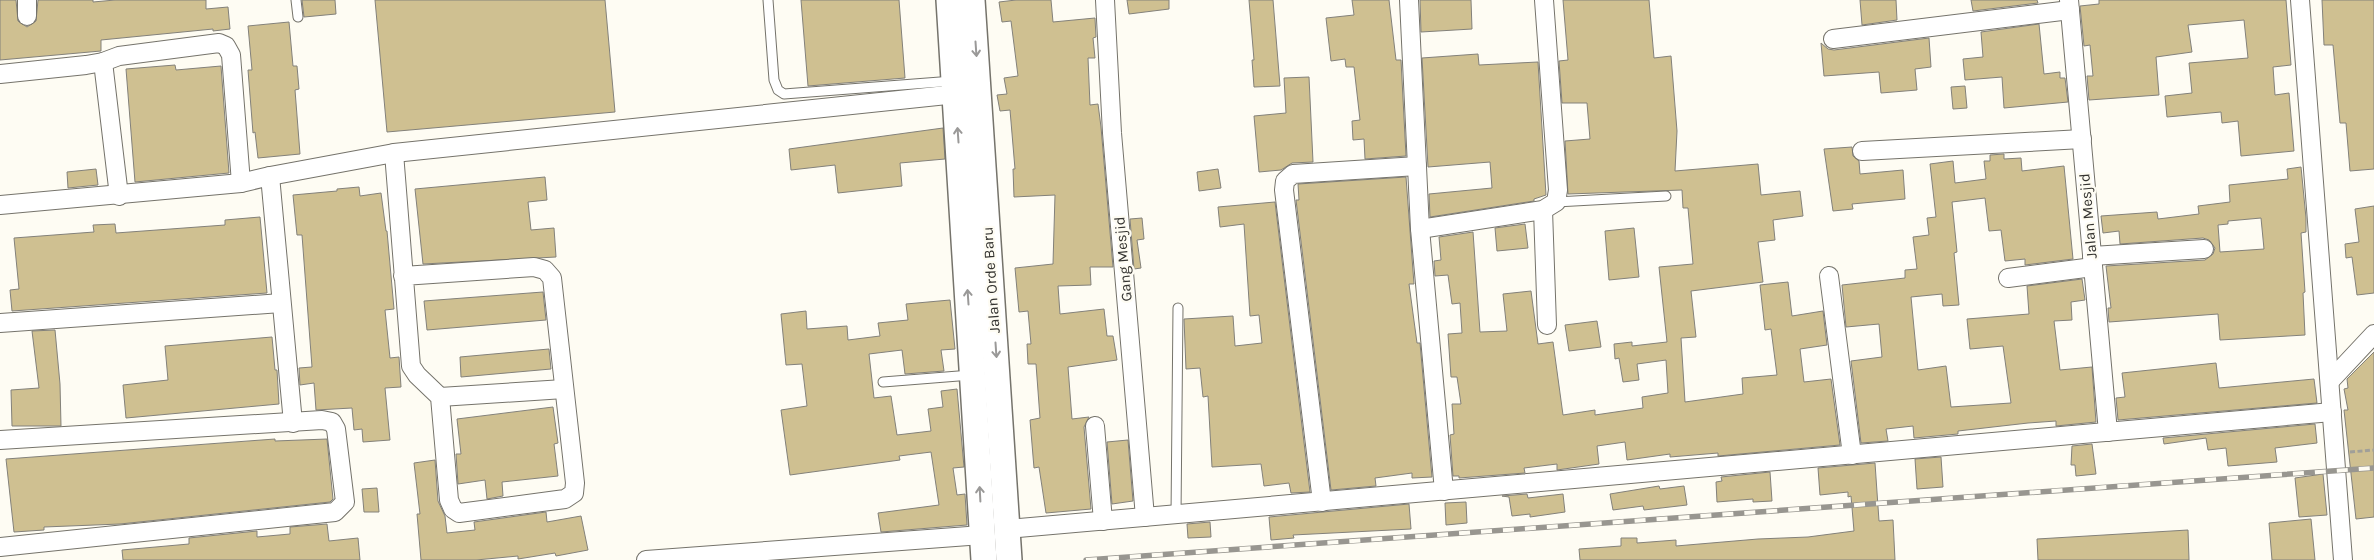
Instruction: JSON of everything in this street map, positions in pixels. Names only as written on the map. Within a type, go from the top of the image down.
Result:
[{"type":"main road","name":"Jalan Orde Baru","points":[[949,0],[963,89],[1008,529],[1009,560]]},
{"type":"main road","name":"Jalan Orde Baru","points":[[972,0],[963,89],[974,375],[984,560]]},
{"type":"street","name":"Gang Mesjid","points":[[1105,0],[1112,133],[1145,517]]},
{"type":"street","points":[[1409,0],[1420,229],[1444,491]]},
{"type":"street","points":[[1544,0],[1558,190],[1550,206],[1547,325]]},
{"type":"street","points":[[2300,0],[2343,560]]},
{"type":"street","points":[[1833,40],[2070,5]]},
{"type":"street","name":"Jalan Mesjid","points":[[2070,5],[2108,432]]},
{"type":"street","points":[[0,74],[103,62],[119,56],[210,44],[219,43],[226,46],[231,55],[241,183]]},
{"type":"street","points":[[103,62],[119,196]]},
{"type":"street","points":[[0,205],[119,196],[241,183],[394,152],[963,89]]},
{"type":"street","points":[[1862,151],[2082,138]]},
{"type":"street","points":[[394,152],[403,276],[412,366],[417,375],[440,397],[449,500],[453,509],[458,513],[565,499],[574,493],[575,483],[552,278],[545,270],[534,267],[403,276]]},
{"type":"street","points":[[1322,502],[1284,190],[1285,181],[1293,174],[1417,166]]},
{"type":"street","points":[[270,176],[293,423]]},
{"type":"street","points":[[1420,229],[1550,206]]},
{"type":"street","points":[[2008,278],[2092,262],[2204,249]]},
{"type":"street","points":[[1829,276],[1852,455]]},
{"type":"street","points":[[0,323],[281,303]]},
{"type":"street","points":[[2330,381],[2374,334]]},
{"type":"street","points":[[440,397],[564,389]]},
{"type":"street","points":[[1008,529],[2332,412]]},
{"type":"street","points":[[0,440],[322,420],[332,422],[336,429],[345,502],[335,512],[0,543]]},
{"type":"street","points":[[1095,426],[1103,521]]},
{"type":"street","points":[[646,560],[982,535]]},
{"type":"lane","points":[[296,0],[298,17]]},
{"type":"lane","points":[[768,0],[774,80],[778,90],[784,94],[963,89]]},
{"type":"lane","points":[[1550,206],[1666,196]]},
{"type":"lane","points":[[1176,515],[1178,308]]},
{"type":"lane","points":[[882,382],[974,375]]},
{"type":"path","points":[[2334,453],[2374,450]]},
{"type":"building","points":[[0,0],[16,0],[18,21],[27,27],[36,21],[38,0],[93,0],[93,2],[115,0],[206,0],[206,9],[228,7],[230,29],[101,40],[101,51],[0,60]]},
{"type":"building","points":[[302,0],[335,0],[336,14],[304,17]]},
{"type":"building","points":[[375,0],[605,0],[615,112],[387,132]]},
{"type":"building","points":[[801,0],[899,0],[905,78],[808,86]]},
{"type":"building","points":[[1051,0],[1053,22],[1095,18],[1096,37],[1093,38],[1095,58],[1088,58],[1090,105],[1098,104],[1113,267],[1090,267],[1091,285],[1058,286],[1060,314],[1104,309],[1107,336],[1113,336],[1117,360],[1068,367],[1072,419],[1089,417],[1084,427],[1091,509],[1046,513],[1039,467],[1034,468],[1030,420],[1040,418],[1036,364],[1028,364],[1027,344],[1031,344],[1028,311],[1019,312],[1015,268],[1053,264],[1055,195],[1014,197],[1013,169],[1015,169],[1010,110],[1000,111],[997,95],[1007,94],[1004,78],[1018,76],[1011,21],[1002,22],[999,2]]},
{"type":"building","points":[[1127,0],[1169,0],[1169,9],[1129,14]]},
{"type":"building","points":[[1249,0],[1273,0],[1280,86],[1254,87],[1252,60],[1254,60]]},
{"type":"building","points":[[1352,0],[1389,0],[1396,60],[1401,60],[1406,156],[1365,159],[1364,139],[1353,140],[1352,121],[1360,120],[1354,67],[1346,67],[1345,59],[1331,61],[1326,18],[1354,15]]},
{"type":"building","points":[[1420,0],[1471,0],[1472,29],[1421,32]]},
{"type":"building","points":[[1563,0],[1649,0],[1654,58],[1671,56],[1677,131],[1675,171],[1758,164],[1761,195],[1800,191],[1803,216],[1773,220],[1775,240],[1758,242],[1763,282],[1691,291],[1696,337],[1681,338],[1685,402],[1743,394],[1742,378],[1777,375],[1771,329],[1765,330],[1760,285],[1788,282],[1792,316],[1823,311],[1827,345],[1800,349],[1804,382],[1831,379],[1840,445],[1718,456],[1718,453],[1670,457],[1670,454],[1627,460],[1625,442],[1597,446],[1599,464],[1557,470],[1557,464],[1524,468],[1525,473],[1459,478],[1459,476],[1453,476],[1450,435],[1454,434],[1452,404],[1461,404],[1457,377],[1451,377],[1448,334],[1462,333],[1460,303],[1452,304],[1448,275],[1435,276],[1434,261],[1441,260],[1439,237],[1473,232],[1480,332],[1507,331],[1503,294],[1531,291],[1538,344],[1553,342],[1563,415],[1595,410],[1595,415],[1643,408],[1642,397],[1668,393],[1666,360],[1637,364],[1639,380],[1623,382],[1619,358],[1615,359],[1614,344],[1632,342],[1632,346],[1667,342],[1659,267],[1693,264],[1688,208],[1683,208],[1682,190],[1568,194],[1565,141],[1590,139],[1587,103],[1562,103],[1559,61],[1568,60]]},
{"type":"building","points":[[1860,0],[1896,0],[1897,20],[1862,25]]},
{"type":"building","points":[[1971,0],[2037,0],[2038,3],[1973,11]]},
{"type":"building","points":[[2099,0],[2286,0],[2291,65],[2273,67],[2275,95],[2289,93],[2294,151],[2241,156],[2238,121],[2222,123],[2221,112],[2167,117],[2165,96],[2192,93],[2189,63],[2248,58],[2244,20],[2188,25],[2192,52],[2156,57],[2159,95],[2089,100],[2087,76],[2093,76],[2090,45],[2084,46],[2080,6],[2099,4]]},
{"type":"building","points":[[2322,0],[2374,0],[2374,169],[2350,171],[2346,123],[2340,123],[2333,45],[2324,45]]},
{"type":"building","points":[[289,22],[293,66],[297,66],[299,89],[295,90],[300,154],[258,158],[255,132],[253,133],[248,70],[252,70],[248,26]]},
{"type":"building","points":[[2039,24],[2044,74],[2060,72],[2060,78],[2065,78],[2068,102],[2004,108],[2002,77],[1965,80],[1963,59],[1983,57],[1981,32]]},
{"type":"building","points":[[1929,38],[1931,67],[1915,69],[1917,90],[1881,93],[1879,72],[1824,76],[1821,43],[1828,49],[1834,50]]},
{"type":"building","points":[[1478,54],[1479,65],[1538,62],[1546,195],[1534,199],[1534,201],[1430,217],[1429,194],[1492,188],[1490,162],[1428,167],[1422,58]]},
{"type":"building","points":[[175,65],[176,70],[221,66],[229,173],[135,182],[126,69]]},
{"type":"building","points":[[1309,77],[1313,162],[1292,163],[1281,170],[1259,172],[1254,116],[1286,113],[1284,78]]},
{"type":"building","points":[[1965,86],[1967,108],[1953,109],[1951,87]]},
{"type":"building","points":[[943,128],[945,159],[900,163],[902,186],[838,193],[835,165],[791,170],[789,149]]},
{"type":"building","points":[[1852,147],[1853,156],[1859,161],[1860,174],[1903,170],[1905,199],[1852,204],[1853,209],[1833,211],[1824,149]]},
{"type":"building","points":[[2004,154],[2004,159],[2021,158],[2022,171],[2064,166],[2073,259],[2025,265],[2025,259],[2005,261],[2001,230],[1989,231],[1985,198],[1952,202],[1957,252],[1954,253],[1959,305],[1943,306],[1942,294],[1911,297],[1918,370],[1946,366],[1951,407],[2011,403],[2003,346],[1970,349],[1967,319],[2029,314],[2027,286],[2082,279],[2085,300],[2071,302],[2072,320],[2054,321],[2060,370],[2092,367],[2096,422],[2056,426],[2056,421],[2028,423],[1958,431],[1958,434],[1914,438],[1913,426],[1886,429],[1888,441],[1861,443],[1851,361],[1882,357],[1879,324],[1846,327],[1842,285],[1905,278],[1905,270],[1917,269],[1913,237],[1929,235],[1927,218],[1936,217],[1930,164],[1953,161],[1955,183],[1986,179],[1984,161],[1990,161],[1990,155]]},
{"type":"building","points":[[2301,167],[2306,218],[2306,232],[2301,233],[2305,292],[2303,293],[2305,335],[2220,340],[2218,314],[2109,322],[2108,308],[2111,308],[2106,266],[2205,260],[2213,254],[2215,248],[2209,240],[2203,238],[2120,244],[2119,231],[2103,233],[2101,216],[2157,212],[2158,219],[2199,214],[2198,206],[2230,202],[2229,185],[2288,179],[2287,169]],"holes":[[[2261,218],[2264,249],[2220,252],[2218,225],[2228,224],[2228,221]]]},
{"type":"building","points":[[96,169],[98,185],[68,188],[67,172]]},
{"type":"building","points":[[1218,169],[1221,188],[1199,191],[1197,172]]},
{"type":"building","points":[[545,177],[547,200],[528,202],[531,230],[554,228],[556,257],[423,264],[415,189]]},
{"type":"building","points":[[1406,177],[1414,284],[1409,284],[1417,343],[1420,343],[1432,477],[1412,478],[1412,473],[1375,478],[1376,486],[1331,490],[1296,200],[1299,200],[1298,184]]},
{"type":"building","points":[[359,187],[360,196],[381,193],[387,231],[394,309],[385,310],[390,358],[399,357],[401,387],[385,388],[390,440],[363,442],[362,429],[354,430],[352,408],[316,410],[314,383],[300,385],[299,368],[312,367],[302,235],[297,235],[293,195]]},
{"type":"building","points":[[1275,202],[1310,492],[1291,493],[1289,483],[1264,486],[1261,464],[1212,467],[1208,396],[1203,397],[1200,368],[1186,369],[1184,319],[1233,316],[1235,346],[1262,343],[1259,315],[1250,316],[1244,224],[1220,227],[1218,207]]},
{"type":"building","points":[[2374,206],[2374,293],[2357,295],[2352,257],[2346,258],[2345,244],[2359,242],[2355,209]]},
{"type":"building","points":[[260,217],[267,293],[12,311],[10,290],[19,289],[14,238],[94,232],[93,225],[115,224],[116,233],[225,225],[225,220]]},
{"type":"building","points":[[1142,218],[1144,239],[1137,240],[1141,268],[1134,269],[1130,219]]},
{"type":"building","points":[[1525,224],[1528,248],[1497,251],[1495,228]]},
{"type":"building","points":[[1634,228],[1639,277],[1609,280],[1605,231]]},
{"type":"building","points":[[543,292],[546,320],[427,330],[424,301]]},
{"type":"building","points":[[950,300],[955,349],[941,350],[944,371],[905,374],[902,350],[869,354],[874,398],[891,396],[897,435],[931,431],[928,409],[943,407],[941,391],[957,389],[964,467],[953,468],[957,495],[965,494],[967,525],[881,532],[878,513],[939,505],[931,452],[899,456],[900,460],[790,475],[781,410],[807,406],[802,364],[786,365],[781,314],[806,311],[807,329],[847,326],[848,340],[880,336],[878,323],[908,320],[906,304]]},
{"type":"building","points":[[1597,321],[1601,347],[1569,351],[1565,325]]},
{"type":"building","points":[[55,330],[60,384],[61,426],[12,426],[11,390],[39,388],[32,331]]},
{"type":"building","points":[[272,337],[275,370],[277,370],[279,404],[126,418],[123,385],[168,380],[165,346]]},
{"type":"building","points":[[549,349],[551,369],[461,377],[460,357]]},
{"type":"building","points":[[2374,352],[2374,517],[2356,519],[2344,410],[2348,410],[2344,389],[2348,388],[2347,379]]},
{"type":"building","points":[[2216,363],[2219,388],[2314,379],[2317,403],[2118,420],[2116,398],[2125,397],[2122,373]]},
{"type":"building","points":[[553,407],[558,443],[554,444],[558,476],[502,482],[503,496],[487,499],[485,480],[458,484],[456,454],[461,454],[457,419]]},
{"type":"building","points":[[2315,424],[2317,443],[2275,448],[2277,462],[2228,466],[2226,448],[2208,450],[2206,438],[2164,444],[2163,438]]},
{"type":"building","points":[[275,439],[275,441],[327,439],[333,499],[330,502],[120,524],[44,527],[44,530],[14,532],[6,459]]},
{"type":"building","points":[[1128,440],[1133,501],[1112,504],[1107,442]]},
{"type":"building","points":[[2092,444],[2096,474],[2076,476],[2075,465],[2071,465],[2072,446]]},
{"type":"building","points":[[1941,457],[1943,487],[1917,489],[1915,459]]},
{"type":"building","points":[[435,460],[438,501],[445,516],[447,533],[475,530],[474,522],[546,512],[547,522],[581,516],[588,550],[556,556],[555,553],[518,559],[518,556],[476,560],[421,560],[417,514],[420,514],[414,463]]},
{"type":"building","points":[[1875,463],[1879,521],[1893,520],[1895,560],[1580,560],[1579,549],[1621,546],[1621,538],[1637,538],[1637,543],[1676,540],[1676,546],[1808,537],[1854,531],[1851,496],[1848,497],[1848,492],[1820,495],[1818,468]]},
{"type":"building","points":[[1770,472],[1772,501],[1753,502],[1753,499],[1717,502],[1716,482],[1722,481],[1721,477]]},
{"type":"building","points":[[2323,474],[2327,515],[2299,517],[2295,478]]},
{"type":"building","points":[[1659,486],[1660,489],[1684,486],[1687,505],[1644,510],[1643,506],[1613,510],[1610,494]]},
{"type":"building","points":[[377,488],[379,512],[364,512],[362,489]]},
{"type":"building","points":[[1527,494],[1528,498],[1563,494],[1565,512],[1530,517],[1530,514],[1512,516],[1509,497],[1502,496]]},
{"type":"building","points":[[1466,502],[1467,523],[1446,525],[1445,503]]},
{"type":"building","points":[[1409,504],[1411,529],[1293,535],[1294,538],[1271,540],[1269,517]]},
{"type":"building","points":[[2311,519],[2315,560],[2272,560],[2269,523]]},
{"type":"building","points":[[1210,522],[1211,537],[1188,538],[1187,524]]},
{"type":"building","points":[[327,524],[329,541],[358,538],[360,560],[123,560],[122,550],[189,544],[189,538],[257,531],[257,537],[290,534],[290,527]]},
{"type":"building","points":[[2188,530],[2189,560],[2038,560],[2037,539]]},
{"type":"railway","points":[[1086,560],[2374,468]]}]
